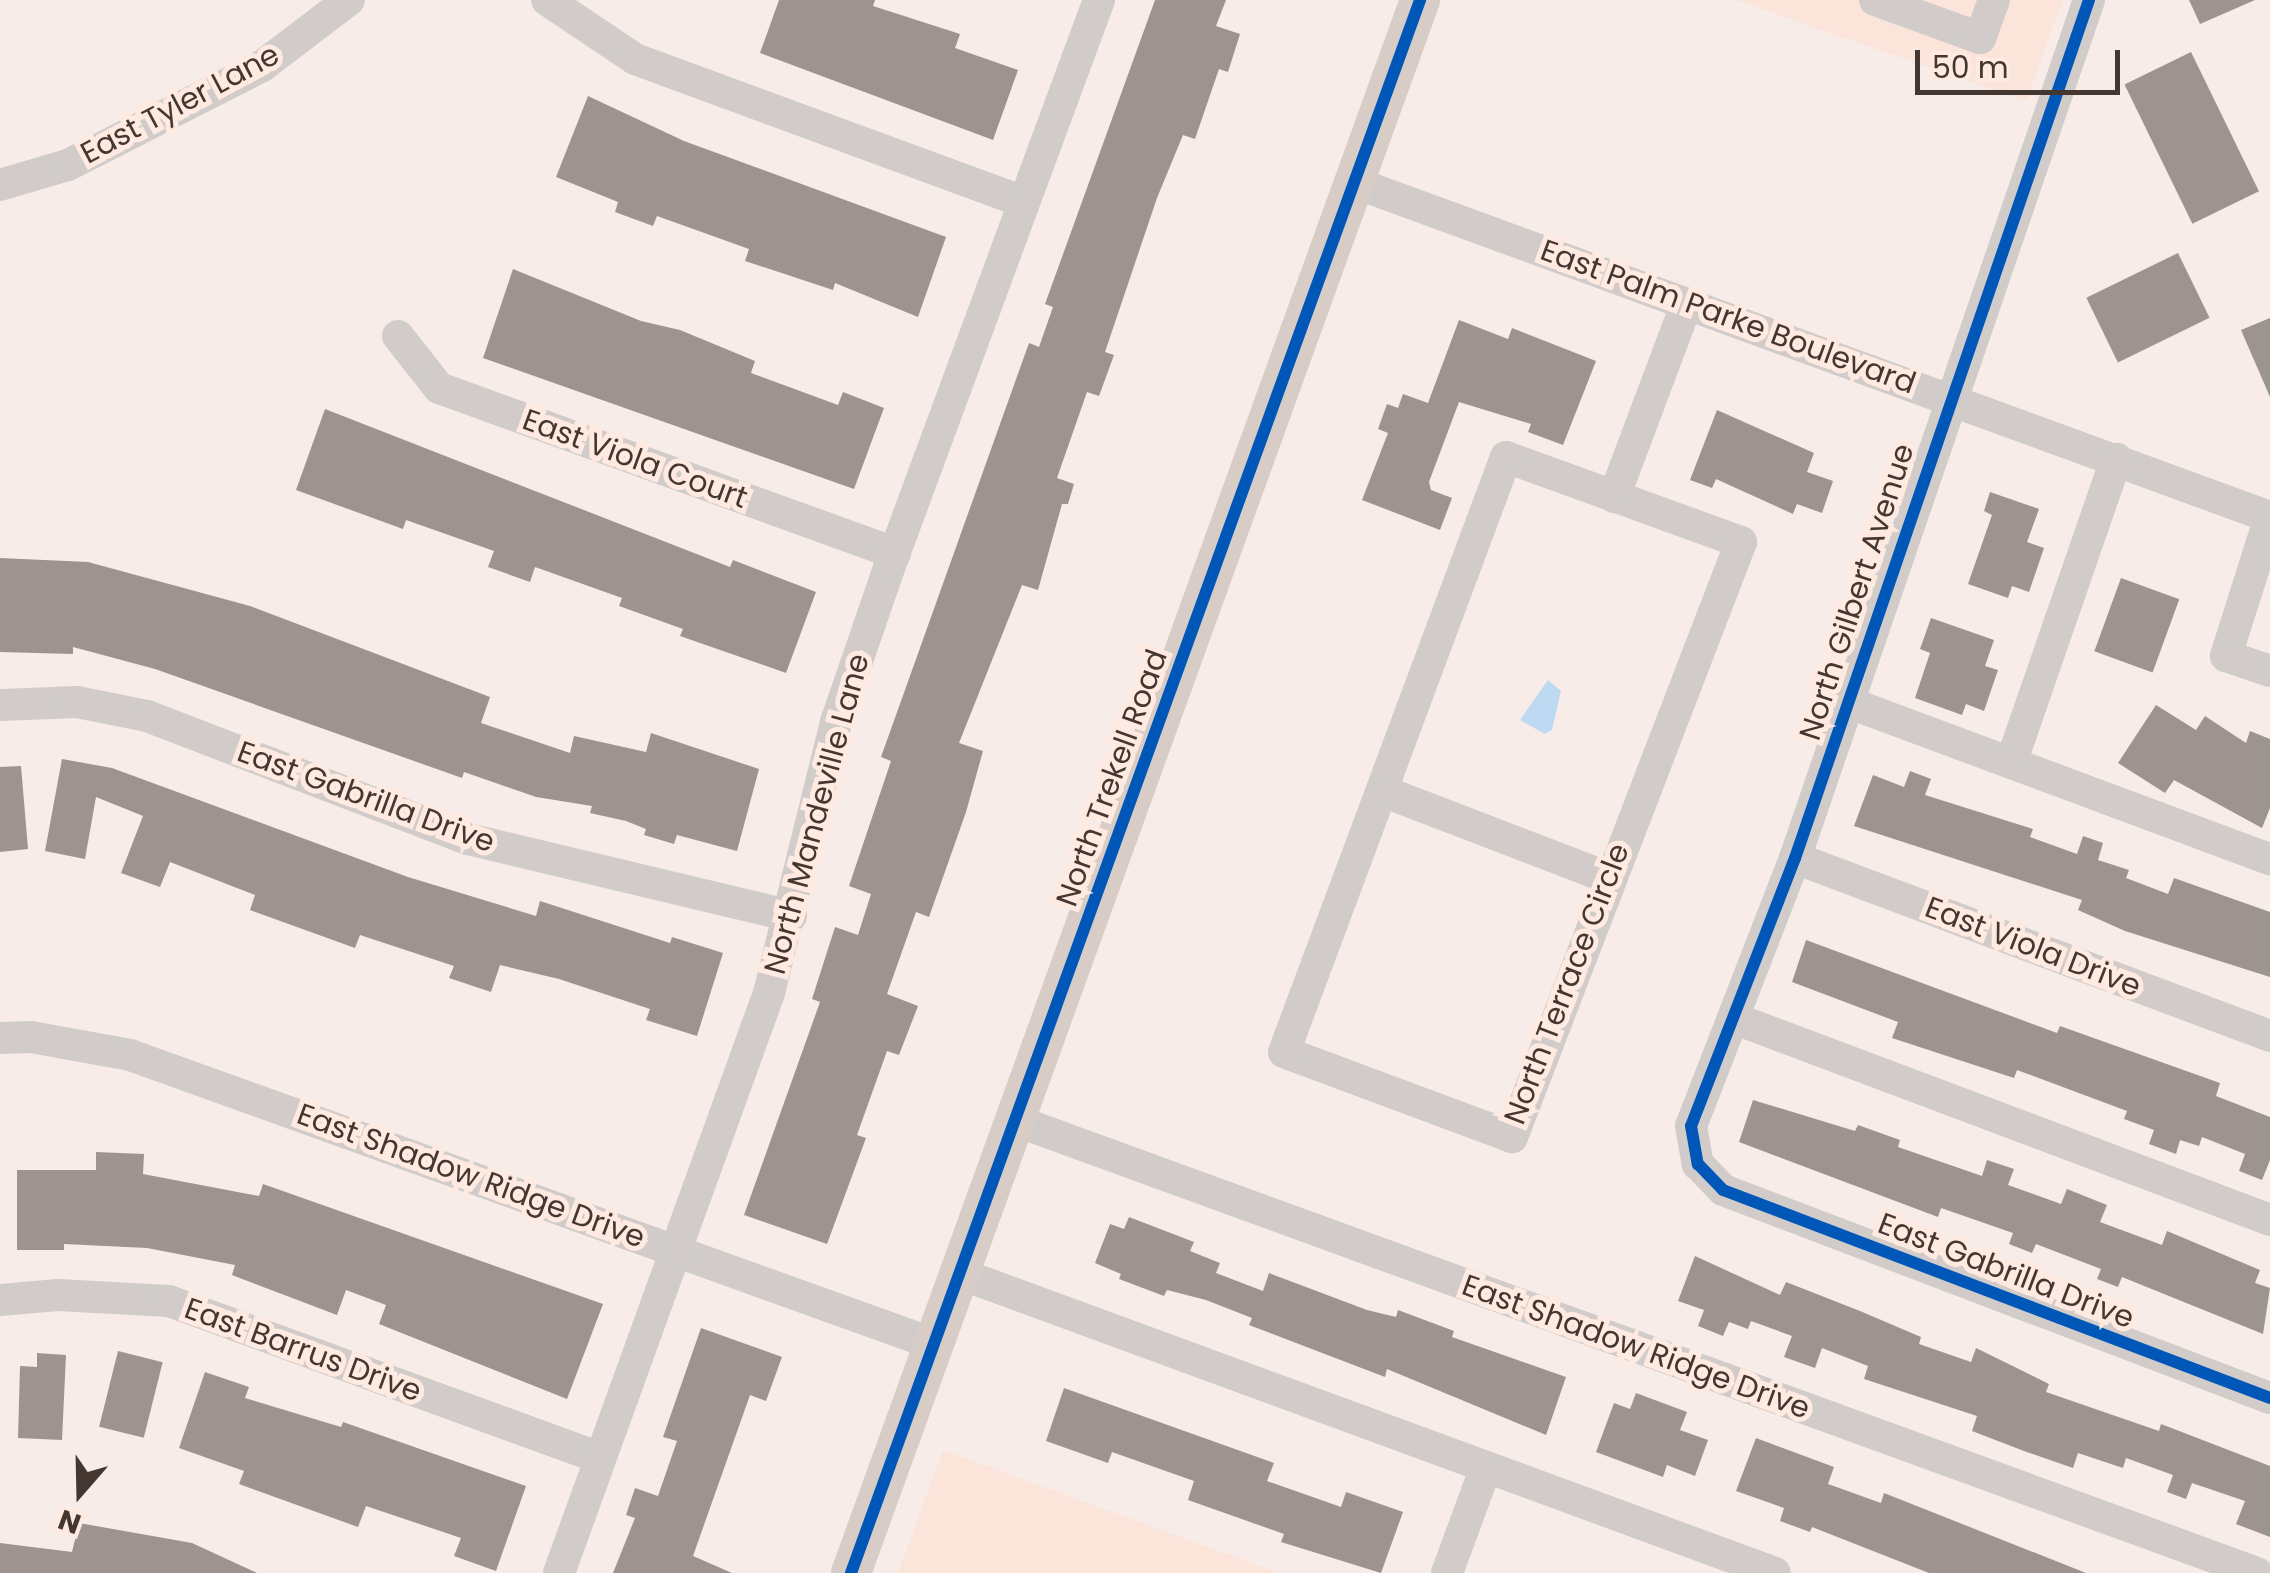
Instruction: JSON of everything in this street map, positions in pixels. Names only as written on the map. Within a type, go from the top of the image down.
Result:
[{"type":"main road","name":"North Trekell Road","points":[[851,1573],[1420,0]]},
{"type":"street","name":"East Tyler Lane","points":[[0,185],[68,164],[262,66],[349,0]]},
{"type":"street","points":[[547,0],[635,60],[1020,201]]},
{"type":"street","name":"North Mandeville Lane","points":[[559,1573],[791,916],[836,722],[894,553],[1020,201],[1099,0]]},
{"type":"street","points":[[1875,0],[1980,38],[1994,0]]},
{"type":"street","name":"North Gilbert Avenue","points":[[1723,1190],[1698,1164],[1691,1126],[1796,858],[1948,396],[2089,0]]},
{"type":"street","name":"East Palm Parke Boulevard","points":[[1353,182],[1948,396],[2270,517]]},
{"type":"street","points":[[1614,497],[1686,304]]},
{"type":"street","name":"East Viola Court","points":[[398,336],[438,388],[894,553]]},
{"type":"street","name":"North Terrace Circle","points":[[1506,457],[1741,542],[1608,878],[1512,1136],[1284,1052],[1385,792],[1506,457]]},
{"type":"street","points":[[2010,763],[2116,459]]},
{"type":"street","points":[[2270,517],[2226,656],[2270,672]]},
{"type":"street","name":"East Gabrilla Drive","points":[[0,705],[77,702],[147,716],[468,839],[791,916]]},
{"type":"street","points":[[1847,702],[2270,859]]},
{"type":"street","points":[[1385,792],[1608,878]]},
{"type":"street","name":"East Viola Drive","points":[[1796,858],[2270,1036]]},
{"type":"street","points":[[1733,1018],[2270,1220]]},
{"type":"street","name":"East Shadow Ridge Drive","points":[[0,1038],[130,1055],[934,1344]]},
{"type":"street","name":"East Shadow Ridge Drive","points":[[1014,1120],[2257,1573]]},
{"type":"street","name":"East Gabrilla Drive","points":[[1723,1190],[2270,1398]]},
{"type":"street","points":[[958,1274],[1775,1573]]},
{"type":"street","name":"East Barrus Drive","points":[[0,1300],[58,1295],[169,1301],[597,1457]]},
{"type":"street","points":[[1446,1573],[1486,1468]]},
{"type":"shaded area","points":[[1736,0],[2063,0],[2026,101]]},
{"type":"shaded area","points":[[943,1450],[1276,1572],[1276,1573],[898,1573]]},
{"type":"water","points":[[1548,680],[1561,691],[1552,730],[1545,734],[1520,720]]},
{"type":"building","points":[[779,0],[875,0],[873,6],[960,34],[955,48],[1018,70],[993,140],[760,53]]},
{"type":"building","points":[[1155,0],[1226,0],[1216,26],[1240,34],[1228,72],[1219,69],[1195,139],[1183,135],[1157,198],[1105,352],[1114,355],[1099,396],[1087,392],[1057,478],[1074,484],[1068,504],[1062,504],[1038,590],[1022,585],[959,743],[983,751],[966,812],[929,917],[916,912],[887,994],[918,1006],[899,1055],[887,1051],[857,1135],[866,1138],[827,1244],[744,1215],[820,1002],[812,999],[835,927],[858,935],[871,894],[849,886],[891,761],[881,757],[1029,343],[1039,347],[1053,307],[1045,304]]},
{"type":"building","points":[[2189,0],[2255,0],[2200,24]]},
{"type":"building","points":[[2191,52],[2259,191],[2192,224],[2124,84]]},
{"type":"building","points":[[588,96],[684,141],[946,237],[918,317],[835,283],[833,290],[745,261],[749,249],[657,216],[653,226],[615,212],[618,202],[556,177]]},
{"type":"building","points":[[2178,253],[2210,318],[2118,362],[2086,298]]},
{"type":"building","points":[[513,269],[641,321],[680,330],[755,361],[751,373],[838,405],[843,392],[884,408],[854,489],[483,358]]},
{"type":"building","points":[[2270,318],[2270,397],[2241,330]]},
{"type":"building","points":[[1459,320],[1508,339],[1512,328],[1596,361],[1563,445],[1528,432],[1531,424],[1459,402],[1429,482],[1431,490],[1452,498],[1440,530],[1362,500],[1388,433],[1378,429],[1387,404],[1398,408],[1403,394],[1428,403]]},
{"type":"building","points":[[325,409],[730,567],[733,560],[816,592],[786,673],[680,636],[683,629],[619,606],[622,598],[535,567],[530,582],[488,567],[494,551],[406,520],[403,529],[296,490]]},
{"type":"building","points":[[1717,410],[1814,453],[1807,472],[1833,481],[1822,513],[1797,504],[1793,514],[1716,479],[1712,488],[1690,480]]},
{"type":"building","points":[[1990,492],[2039,509],[2027,542],[2044,548],[2029,592],[2012,586],[2008,598],[1968,584],[1992,515],[1984,511]]},
{"type":"building","points":[[0,558],[88,562],[250,606],[490,697],[481,723],[570,753],[574,736],[646,752],[651,733],[759,769],[737,851],[677,835],[674,844],[644,835],[646,829],[590,813],[592,806],[536,797],[464,772],[462,778],[155,669],[73,647],[73,654],[0,652]]},
{"type":"building","points":[[2121,578],[2179,599],[2153,673],[2094,651]]},
{"type":"building","points":[[1931,618],[1994,640],[1985,666],[1998,670],[1984,711],[1966,704],[1962,715],[1915,698],[1930,653],[1920,649]]},
{"type":"building","points":[[2156,705],[2196,730],[2205,716],[2246,743],[2250,731],[2270,739],[2270,808],[2262,828],[2174,780],[2165,793],[2118,763]]},
{"type":"building","points":[[62,759],[112,768],[408,877],[536,916],[540,901],[670,943],[672,937],[723,953],[697,1036],[646,1020],[650,1009],[559,979],[500,965],[491,992],[449,978],[454,966],[360,935],[355,948],[250,910],[255,895],[170,862],[160,887],[121,873],[143,816],[96,797],[85,859],[45,851]]},
{"type":"building","points":[[21,766],[28,849],[0,852],[0,767]]},
{"type":"building","points":[[1910,771],[1931,779],[1925,795],[2033,829],[2030,837],[2077,854],[2083,836],[2103,843],[2098,860],[2129,870],[2126,878],[2168,894],[2174,878],[2270,912],[2270,977],[2125,931],[2078,910],[2082,900],[1854,826],[1873,775],[1904,787]]},
{"type":"building","points":[[1806,940],[2057,1033],[2060,1026],[2220,1083],[2216,1096],[2270,1117],[2270,1160],[2262,1180],[2239,1171],[2245,1154],[2202,1137],[2199,1146],[2180,1140],[2176,1154],[2149,1144],[2154,1130],[2124,1119],[2127,1111],[2017,1070],[2014,1078],[1892,1038],[1898,1022],[1792,982]]},
{"type":"building","points":[[1753,1100],[1855,1131],[1858,1125],[1900,1140],[1898,1147],[1982,1176],[1987,1160],[2014,1169],[2008,1185],[2061,1204],[2067,1189],[2107,1205],[2100,1222],[2162,1245],[2167,1231],[2260,1270],[2255,1283],[2270,1288],[2263,1334],[2122,1277],[2118,1287],[2097,1279],[2101,1269],[2036,1244],[2032,1253],[2009,1244],[2013,1233],[1941,1208],[1938,1217],[1739,1142]]},
{"type":"building","points":[[96,1152],[144,1154],[143,1174],[259,1196],[263,1184],[603,1304],[567,1399],[379,1324],[386,1305],[346,1290],[337,1315],[232,1275],[235,1265],[147,1248],[64,1244],[64,1250],[17,1250],[17,1170],[96,1170]]},
{"type":"building","points":[[1129,1217],[1194,1242],[1190,1251],[1220,1263],[1216,1273],[1263,1291],[1269,1273],[1367,1310],[1396,1317],[1398,1310],[1454,1331],[1452,1337],[1566,1377],[1546,1435],[1387,1369],[1385,1377],[1249,1325],[1252,1318],[1206,1300],[1167,1290],[1164,1296],[1119,1279],[1121,1274],[1095,1263],[1110,1224],[1124,1229]]},
{"type":"building","points":[[1695,1256],[1780,1295],[1786,1282],[1921,1337],[1919,1344],[1971,1362],[1976,1348],[2049,1384],[2046,1392],[2159,1431],[2161,1424],[2270,1466],[2270,1537],[2236,1524],[2245,1501],[2192,1483],[2186,1499],[2167,1492],[2173,1475],[2126,1458],[2123,1468],[2078,1453],[2073,1468],[1972,1431],[1977,1416],[1864,1379],[1868,1366],[1822,1348],[1815,1368],[1784,1357],[1792,1336],[1751,1321],[1748,1329],[1729,1322],[1723,1336],[1698,1326],[1704,1310],[1678,1301]]},
{"type":"building","points":[[701,1328],[782,1357],[766,1401],[750,1395],[693,1556],[732,1573],[613,1573],[635,1518],[626,1515],[635,1488],[658,1496],[677,1441],[663,1437]]},
{"type":"building","points":[[118,1351],[163,1362],[144,1438],[99,1427]]},
{"type":"building","points":[[37,1353],[66,1355],[62,1440],[18,1438],[20,1366],[37,1367]]},
{"type":"building","points":[[205,1372],[249,1387],[245,1398],[341,1427],[343,1422],[526,1486],[496,1571],[454,1556],[461,1538],[366,1506],[358,1527],[239,1484],[244,1471],[179,1448]]},
{"type":"building","points":[[1064,1388],[1274,1463],[1267,1481],[1341,1507],[1346,1492],[1403,1512],[1381,1573],[1281,1542],[1284,1534],[1188,1500],[1194,1481],[1112,1452],[1108,1463],[1046,1441]]},
{"type":"building","points":[[1636,1393],[1687,1412],[1680,1430],[1708,1440],[1695,1476],[1667,1465],[1663,1477],[1596,1452],[1614,1403],[1630,1409]]},
{"type":"building","points":[[1756,1438],[1834,1467],[1828,1484],[1881,1503],[1884,1493],[2086,1573],[1929,1573],[1812,1527],[1810,1532],[1780,1521],[1784,1508],[1736,1491]]},
{"type":"building","points":[[79,1523],[192,1543],[257,1573],[0,1573],[0,1543],[72,1552]]},
{"type":"cycle path","points":[[851,1573],[1420,0]]},
{"type":"cycle path","points":[[2089,0],[1795,858],[1691,1126],[1698,1164],[1723,1190],[2270,1398]]}]
